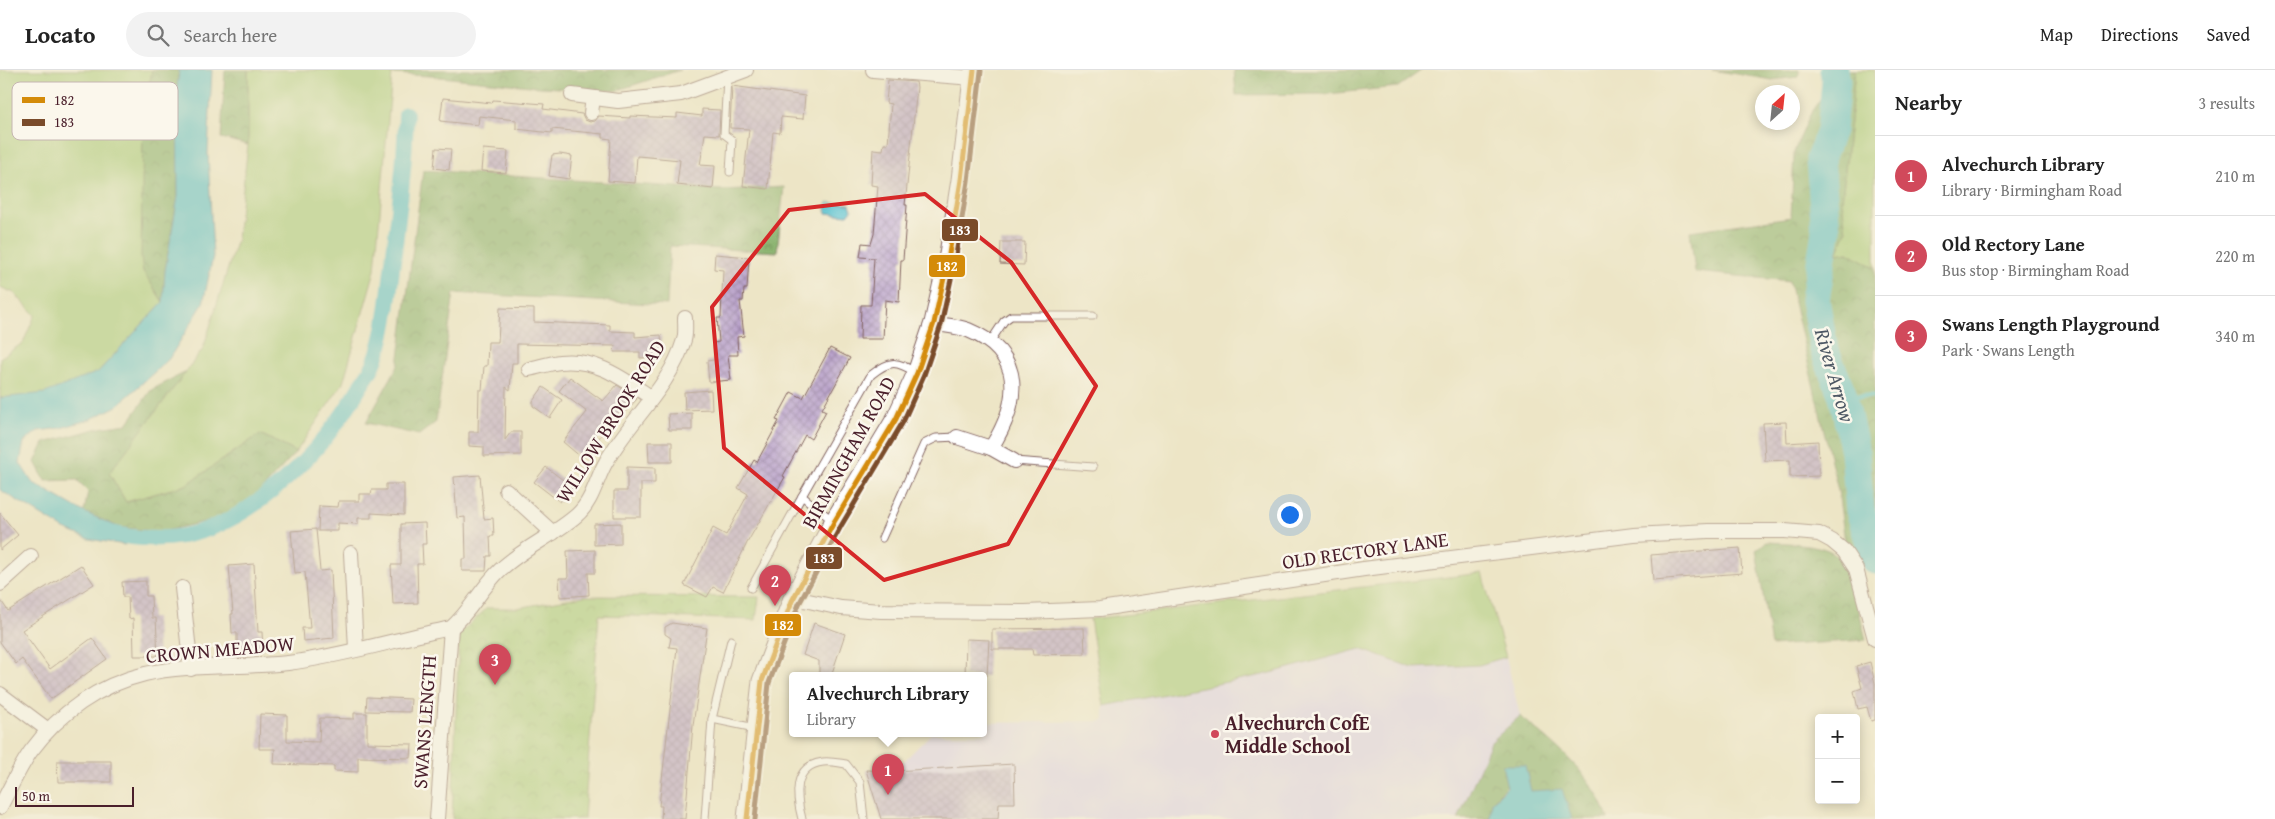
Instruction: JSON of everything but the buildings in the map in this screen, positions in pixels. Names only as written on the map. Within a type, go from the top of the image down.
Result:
[{"type":"main road","name":"BIRMINGHAM ROAD","points":[[747,819],[762,681],[792,601],[834,522],[896,419],[917,373],[934,323],[950,251],[973,74]]},
{"type":"street","points":[[572,96],[618,100],[681,94],[746,70]]},
{"type":"street","points":[[873,70],[973,74]]},
{"type":"street","points":[[591,113],[593,98]]},
{"type":"street","name":"WILLOW BROOK ROAD","points":[[464,617],[498,572],[521,552],[553,533],[582,509],[593,493],[605,464],[620,439],[652,398],[671,367],[684,340],[685,318]]},
{"type":"street","points":[[934,323],[967,329],[997,346],[1009,365],[1014,389],[1000,433],[991,448]]},
{"type":"street","points":[[529,369],[560,362],[582,362],[608,369],[652,398]]},
{"type":"street","points":[[957,437],[991,448],[1014,461]]},
{"type":"street","points":[[506,490],[553,533]]},
{"type":"street","name":"OLD RECTORY LANE","points":[[792,601],[804,600],[841,608],[881,611],[1025,612],[1100,609],[1364,568],[1634,535],[1708,531],[1785,531],[1819,534],[1832,540],[1844,550],[1856,569],[1875,640]]},
{"type":"street","points":[[351,553],[356,649]]},
{"type":"street","points":[[0,584],[31,556]]},
{"type":"street","points":[[182,588],[191,669]]},
{"type":"street","name":"CROWN MEADOW","points":[[0,807],[30,752],[48,730],[72,709],[109,685],[146,674],[191,669],[262,666],[308,660],[451,628],[464,617]]},
{"type":"street","name":"SWANS LENGTH","points":[[437,819],[451,628]]},
{"type":"street","points":[[0,694],[48,730]]},
{"type":"lane","points":[[727,77],[724,134],[732,140],[730,172]]},
{"type":"lane","points":[[990,342],[1004,321],[1011,316],[1094,316]]},
{"type":"lane","points":[[751,588],[871,375],[884,364],[898,363],[917,373]]},
{"type":"lane","points":[[882,538],[924,444],[936,438],[957,437]]},
{"type":"lane","points":[[1014,461],[1092,468]]},
{"type":"lane","points":[[802,496],[834,522]]},
{"type":"lane","points":[[705,819],[712,719],[731,640]]},
{"type":"lane","points":[[712,719],[756,728]]},
{"type":"lane","points":[[802,819],[797,799],[797,787],[802,776],[811,765],[824,762],[846,764],[860,782],[864,819]]},
{"type":"highlighted area","points":[[925,194],[1011,262],[1096,386],[1008,544],[884,580],[724,448],[712,307],[789,210]]},
{"type":"shaded area","name":"Alvechurch CofE Middle School","points":[[1360,649],[1413,668],[1479,665],[1506,657],[1520,716],[1491,742],[1458,819],[910,819],[894,771],[928,737],[987,737],[987,723],[1104,721],[1104,706],[1263,675]]},
{"type":"green space","points":[[0,70],[152,70],[150,82],[12,82],[12,140],[143,140],[143,271],[163,302],[98,372],[45,394],[0,398],[0,358],[23,343],[35,315],[14,293],[0,287]]},
{"type":"green space","points":[[152,70],[179,70],[178,82],[150,82]]},
{"type":"green space","points":[[225,70],[248,70],[248,145],[221,138]]},
{"type":"green space","points":[[248,70],[382,70],[392,74],[375,270],[343,383],[296,452],[260,434],[186,485],[126,502],[109,473],[203,349],[237,239],[248,145]]},
{"type":"green space","points":[[382,70],[680,70],[615,91],[540,87],[392,74]]},
{"type":"green space","points":[[1234,70],[1422,70],[1398,87],[1328,94],[1236,95]]},
{"type":"green space","points":[[1712,70],[1799,70],[1799,77],[1772,80]]},
{"type":"green space","points":[[1824,70],[1855,70],[1842,201],[1846,231],[1837,254],[1848,252],[1875,268],[1875,526],[1867,555],[1845,542],[1838,491],[1789,281],[1695,272],[1690,231],[1791,217],[1794,152],[1811,112],[1823,95]]},
{"type":"green space","points":[[1855,70],[1875,70],[1875,268],[1848,252],[1837,254],[1846,231],[1842,201]]},
{"type":"green space","points":[[143,140],[177,140],[178,196],[165,271],[163,302],[143,271],[141,258]]},
{"type":"green space","points":[[423,170],[722,190],[784,187],[777,252],[670,246],[667,305],[454,293],[436,422],[419,435],[366,423],[398,365]]},
{"type":"green space","points":[[186,372],[109,473],[126,502],[186,485],[260,434],[296,452],[254,498],[216,519],[161,532],[118,527],[84,512],[88,491],[77,480],[45,481],[35,462],[44,443],[99,428],[127,424],[151,390]]},
{"type":"green space","points":[[1766,542],[1810,545],[1834,553],[1840,559],[1850,581],[1866,640],[1771,646],[1756,550]]},
{"type":"green space","points":[[1482,573],[1506,657],[1479,665],[1413,668],[1360,649],[1263,675],[1104,706],[1090,619]]},
{"type":"green space","points":[[584,596],[759,597],[756,620],[599,615],[584,819],[452,819],[459,634],[487,608],[517,608]]},
{"type":"green space","points":[[1520,716],[1559,749],[1584,775],[1594,789],[1608,819],[1572,819],[1567,807],[1531,791],[1524,765],[1492,802],[1490,819],[1458,819],[1491,742]]},
{"type":"water","points":[[179,70],[212,70],[208,153],[213,256],[203,304],[169,359],[117,406],[91,419],[61,428],[38,431],[24,442],[20,463],[32,482],[84,512],[118,527],[125,545],[89,539],[64,529],[0,490],[0,398],[45,393],[98,372],[163,302],[165,271],[178,196]]},
{"type":"water","points":[[827,202],[850,204],[852,210],[848,215],[826,213]]},
{"type":"water","points":[[1502,765],[1525,765],[1531,791],[1562,789],[1572,819],[1490,819],[1492,802],[1507,787]]},
{"type":"waterway","name":"River Arrow","points":[[1834,70],[1836,82],[1831,130],[1820,159],[1826,232],[1815,300],[1824,349],[1843,396],[1855,452],[1860,510],[1875,560]]},
{"type":"waterway","points":[[101,531],[142,538],[173,538],[210,528],[236,516],[261,499],[308,458],[328,434],[368,374],[379,349],[389,299],[401,188],[406,114]]},
{"type":"waterway","points":[[1843,396],[1875,396]]},
{"type":"transit line","name":"182","points":[[747,819],[762,681],[792,601],[834,522],[896,419],[917,373],[934,323],[948,260],[961,180],[974,70]]},
{"type":"transit line","name":"183","points":[[755,819],[769,683],[799,604],[841,526],[903,422],[924,375],[941,325],[955,261],[968,181],[981,71]]},
{"type":"place","name":"Old Rectory Lane","points":[[775,606]]},
{"type":"place","name":"Swans Length Playground","points":[[495,685]]},
{"type":"place","name":"Alvechurch CofE Middle School","points":[[1215,734]]},
{"type":"place","name":"Alvechurch Library","points":[[888,795]]}]
